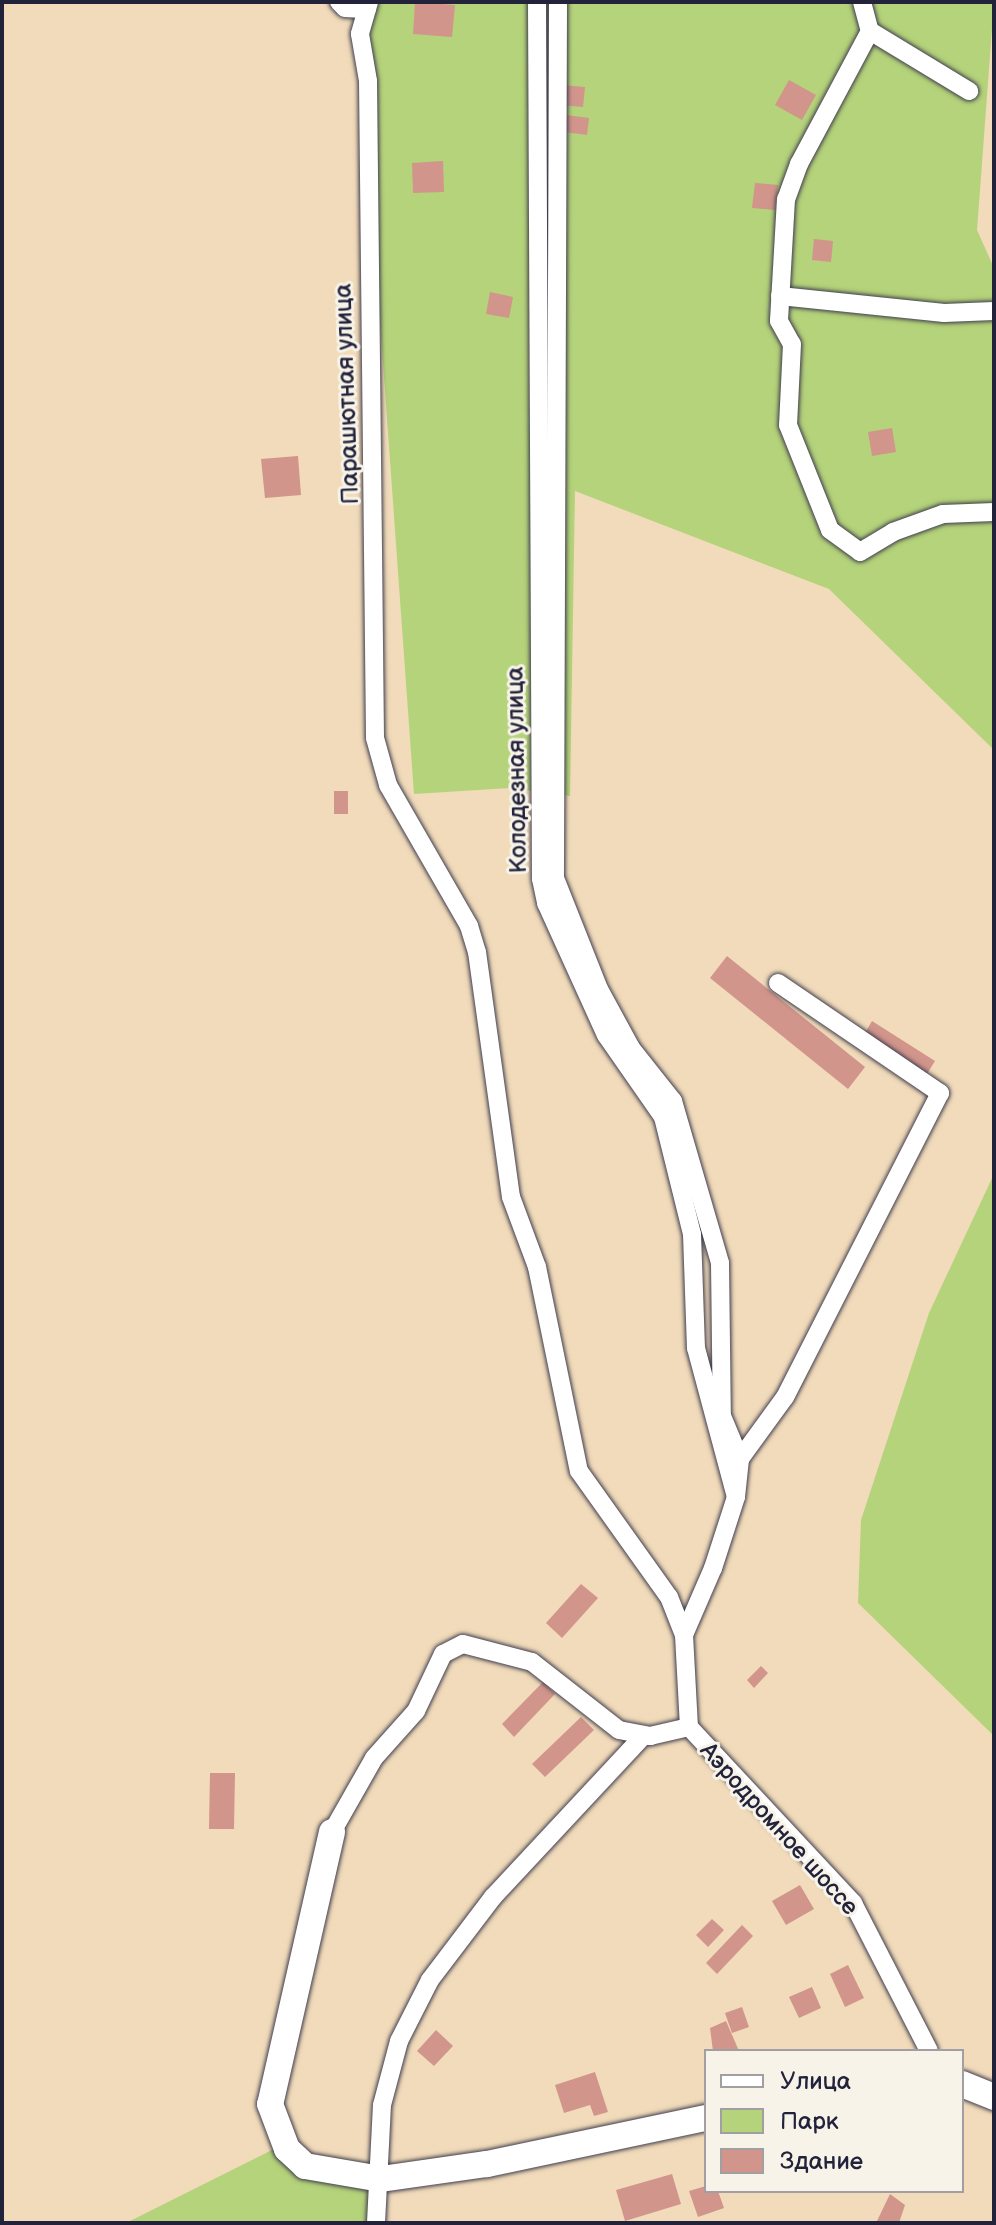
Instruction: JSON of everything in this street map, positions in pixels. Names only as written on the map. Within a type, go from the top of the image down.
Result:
[{"type":"street","points":[[339,2],[345,8],[368,6]]},
{"type":"street","name":"Колодезная улица","points":[[537,2],[541,879],[546,903],[606,1035],[663,1117],[692,1234],[696,1348],[736,1497]]},
{"type":"street","name":"Колодезная улица","points":[[558,2],[555,878],[599,989],[631,1048],[673,1101]]},
{"type":"street","points":[[862,2],[870,31],[969,91]]},
{"type":"street","name":"Парашютная улица","points":[[368,6],[360,34],[368,81],[375,738],[388,785],[469,926],[477,952],[511,1197],[537,1267],[579,1471],[669,1597],[684,1635]]},
{"type":"street","points":[[870,31],[799,164],[786,199],[779,321],[792,344],[788,425],[830,530],[860,552],[893,532],[943,514],[994,512]]},
{"type":"street","points":[[780,296],[944,313],[994,311]]},
{"type":"street","name":"Аэродромное шоссе","points":[[740,1459],[785,1397],[940,1093],[778,983]]},
{"type":"street","name":"Аэродромное шоссе","points":[[673,1101],[720,1263],[722,1416],[740,1459],[736,1497],[713,1568],[684,1635],[689,1727],[853,1903],[928,2049]]},
{"type":"street","points":[[689,1727],[644,1735],[619,1730],[532,1662],[463,1644],[437,1663],[416,1711],[374,1758],[332,1832],[270,2104],[275,2128],[305,2166],[381,2179],[487,2164],[704,2118]]},
{"type":"street","points":[[376,2223],[381,2179],[382,2105],[399,2041],[430,1980],[493,1897],[644,1735]]},
{"type":"street","points":[[964,2085],[994,2097]]},
{"type":"green space","points":[[357,2],[994,2],[977,230],[994,268],[994,750],[829,589],[575,491],[570,796],[510,788],[414,794]]},
{"type":"green space","points":[[994,1174],[994,1736],[858,1603],[861,1520],[929,1313]]},
{"type":"green space","points":[[284,2144],[381,2179],[376,2223],[126,2223]]},
{"type":"building","points":[[415,2],[455,5],[452,37],[413,34]]},
{"type":"building","points":[[789,80],[816,95],[802,120],[775,105]]},
{"type":"building","points":[[561,85],[585,87],[583,107],[559,105]]},
{"type":"building","points":[[566,115],[589,118],[587,135],[564,132]]},
{"type":"building","points":[[443,161],[444,192],[413,193],[412,163]]},
{"type":"building","points":[[755,183],[778,185],[775,210],[752,208]]},
{"type":"building","points":[[814,239],[833,241],[831,262],[812,260]]},
{"type":"building","points":[[490,292],[513,297],[509,318],[486,314]]},
{"type":"building","points":[[892,428],[896,452],[872,456],[868,432]]},
{"type":"building","points":[[298,456],[301,495],[265,498],[261,459]]},
{"type":"building","points":[[334,791],[348,791],[348,814],[334,814]]},
{"type":"building","points":[[727,956],[865,1067],[848,1089],[710,978]]},
{"type":"building","points":[[872,1021],[935,1061],[925,1077],[862,1038]]},
{"type":"building","points":[[581,1584],[598,1598],[562,1638],[546,1623]]},
{"type":"building","points":[[761,1666],[768,1673],[754,1688],[747,1680]]},
{"type":"building","points":[[543,1682],[555,1694],[514,1737],[502,1724]]},
{"type":"building","points":[[581,1717],[594,1730],[545,1777],[532,1764]]},
{"type":"building","points":[[210,1773],[235,1773],[234,1829],[209,1829]]},
{"type":"building","points":[[800,1885],[814,1909],[786,1925],[772,1901]]},
{"type":"building","points":[[712,1919],[724,1930],[708,1947],[696,1935]]},
{"type":"building","points":[[742,1925],[753,1936],[717,1974],[706,1963]]},
{"type":"building","points":[[848,1965],[864,1998],[845,2007],[830,1974]]},
{"type":"building","points":[[812,1987],[821,2008],[799,2018],[789,1997]]},
{"type":"building","points":[[742,2007],[749,2027],[732,2033],[725,2013]]},
{"type":"building","points":[[726,2021],[738,2049],[713,2049],[710,2028]]},
{"type":"building","points":[[436,2030],[453,2046],[434,2066],[417,2051]]},
{"type":"building","points":[[595,2072],[608,2112],[594,2116],[590,2105],[564,2113],[555,2085]]},
{"type":"building","points":[[672,2174],[681,2204],[625,2221],[616,2190]]},
{"type":"building","points":[[704,2187],[704,2193],[719,2193],[724,2208],[698,2217],[689,2191]]},
{"type":"building","points":[[890,2194],[905,2205],[899,2223],[876,2223]]}]
